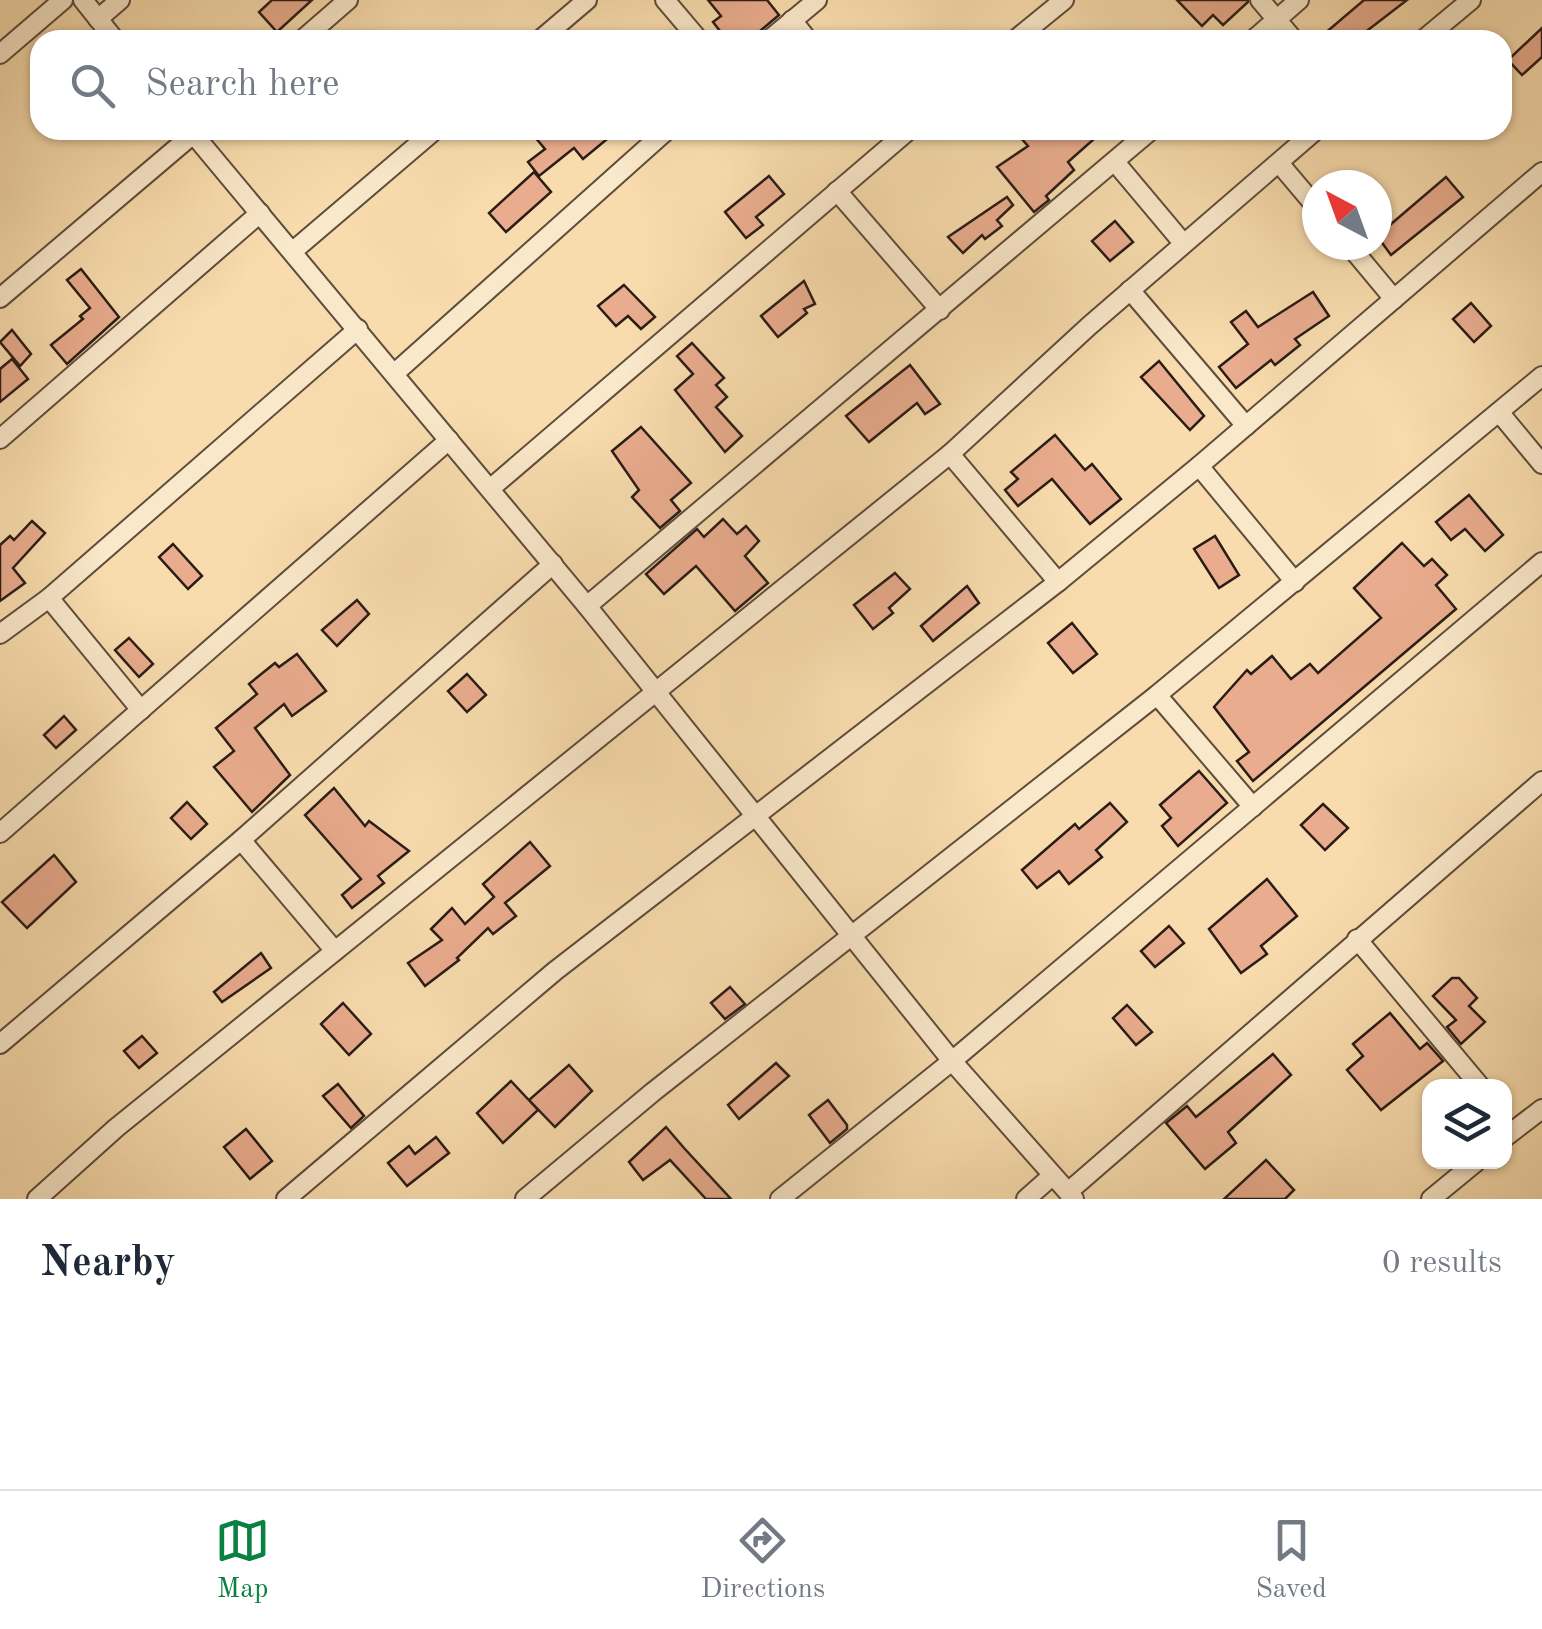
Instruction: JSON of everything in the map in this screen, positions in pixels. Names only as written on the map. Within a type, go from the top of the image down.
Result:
[{"type":"street","points":[[0,54],[63,0]]},
{"type":"street","points":[[82,0],[107,30]]},
{"type":"street","points":[[98,19],[120,0]]},
{"type":"street","points":[[314,30],[348,0]]},
{"type":"street","points":[[552,30],[588,0]]},
{"type":"street","points":[[666,0],[690,30]]},
{"type":"street","points":[[780,30],[817,0]]},
{"type":"street","points":[[1027,30],[1064,0]]},
{"type":"street","points":[[1260,0],[1285,30]]},
{"type":"street","points":[[1264,30],[1299,0]]},
{"type":"street","points":[[1435,30],[1471,0]]},
{"type":"street","points":[[792,20],[800,30]]},
{"type":"street","points":[[0,298],[184,140]]},
{"type":"street","points":[[201,140],[553,564],[952,1061],[1071,1195],[1357,939],[1542,781]]},
{"type":"street","points":[[292,251],[423,140]]},
{"type":"street","points":[[396,372],[656,140]]},
{"type":"street","points":[[490,488],[837,191],[885,140]]},
{"type":"street","points":[[587,606],[1140,140]]},
{"type":"street","points":[[37,1199],[116,1128],[950,454],[1130,290],[1304,140]]},
{"type":"street","points":[[1115,162],[1184,243]]},
{"type":"street","points":[[1279,162],[1302,190]]},
{"type":"street","points":[[286,1199],[554,971],[1058,582],[1542,172]]},
{"type":"street","points":[[837,191],[940,310]]},
{"type":"street","points":[[0,439],[260,213]]},
{"type":"street","points":[[1362,260],[1394,299]]},
{"type":"street","points":[[1130,290],[1246,426]]},
{"type":"street","points":[[0,634],[48,598],[358,328]]},
{"type":"street","points":[[525,1199],[653,1092],[1157,696],[1542,376]]},
{"type":"street","points":[[1499,412],[1542,464]]},
{"type":"street","points":[[0,833],[449,440]]},
{"type":"street","points":[[950,454],[1058,582]]},
{"type":"street","points":[[1199,466],[1295,582]]},
{"type":"street","points":[[780,1199],[952,1061],[1542,562]]},
{"type":"street","points":[[0,1044],[241,840],[553,564]]},
{"type":"street","points":[[48,598],[142,710]]},
{"type":"street","points":[[1157,696],[1252,807]]},
{"type":"street","points":[[241,840],[335,951]]},
{"type":"street","points":[[1357,939],[1474,1079]]},
{"type":"street","points":[[1512,1126],[1542,1109]]},
{"type":"street","points":[[1431,1199],[1467,1169]]},
{"type":"street","points":[[1026,1199],[1052,1176]]},
{"type":"building","points":[[272,0],[312,0],[279,30],[259,12]]},
{"type":"building","points":[[708,0],[767,0],[779,15],[761,30],[719,30],[713,22],[721,16]]},
{"type":"building","points":[[1177,0],[1248,2],[1223,25],[1213,15],[1202,26]]},
{"type":"building","points":[[1364,0],[1407,0],[1368,30],[1329,30]]},
{"type":"building","points":[[1542,28],[1542,57],[1522,75],[1512,64],[1512,56]]},
{"type":"building","points":[[537,140],[606,140],[583,159],[574,148],[539,176],[528,162],[545,149]]},
{"type":"building","points":[[1023,140],[1093,140],[1068,162],[1074,170],[1034,212],[997,167],[1028,146]]},
{"type":"building","points":[[534,172],[551,192],[506,232],[489,213]]},
{"type":"building","points":[[769,176],[784,194],[756,217],[763,225],[746,238],[725,212]]},
{"type":"building","points":[[1446,177],[1463,197],[1392,254],[1392,223]]},
{"type":"building","points":[[1007,197],[1013,205],[997,220],[1002,226],[985,239],[982,235],[963,253],[948,237]]},
{"type":"building","points":[[1115,221],[1133,242],[1110,261],[1092,241]]},
{"type":"building","points":[[81,269],[119,317],[67,364],[51,345],[83,319],[80,316],[90,308],[67,280]]},
{"type":"building","points":[[804,281],[815,304],[804,309],[807,313],[778,337],[761,316]]},
{"type":"building","points":[[624,285],[655,317],[641,329],[628,316],[616,326],[598,306]]},
{"type":"building","points":[[1313,292],[1329,316],[1295,339],[1300,345],[1275,365],[1271,360],[1236,388],[1219,367],[1248,344],[1231,322],[1246,311],[1258,327]]},
{"type":"building","points":[[1471,303],[1491,326],[1474,342],[1453,319]]},
{"type":"building","points":[[12,330],[31,354],[20,366],[0,342]]},
{"type":"building","points":[[692,343],[724,378],[716,385],[727,397],[716,407],[742,436],[725,452],[675,390],[693,374],[677,356]]},
{"type":"building","points":[[12,359],[28,379],[0,402],[0,369]]},
{"type":"building","points":[[1159,361],[1204,416],[1190,430],[1141,377]]},
{"type":"building","points":[[910,365],[940,404],[925,414],[917,403],[869,442],[846,416]]},
{"type":"building","points":[[641,427],[691,483],[671,500],[680,511],[660,528],[632,497],[639,490],[612,451]]},
{"type":"building","points":[[1055,435],[1085,470],[1092,464],[1121,499],[1090,524],[1052,479],[1018,506],[1005,490],[1018,479],[1011,472]]},
{"type":"building","points":[[1469,495],[1503,535],[1485,551],[1465,529],[1451,540],[1436,522]]},
{"type":"building","points":[[723,519],[737,534],[746,526],[759,541],[745,556],[768,583],[735,611],[696,566],[664,594],[646,574],[697,529],[704,537]]},
{"type":"building","points":[[32,521],[45,533],[13,568],[25,583],[0,601],[0,545],[10,536],[14,540]]},
{"type":"building","points":[[1215,536],[1239,575],[1219,588],[1194,549]]},
{"type":"building","points":[[1402,543],[1424,566],[1432,559],[1447,575],[1436,585],[1456,609],[1253,781],[1237,761],[1249,752],[1214,707],[1247,670],[1251,674],[1272,656],[1291,679],[1310,664],[1318,673],[1381,618],[1354,588]]},
{"type":"building","points":[[173,544],[202,576],[188,589],[159,557]]},
{"type":"building","points":[[895,573],[910,589],[889,608],[893,613],[873,629],[854,605]]},
{"type":"building","points":[[967,586],[979,603],[933,641],[921,626]]},
{"type":"building","points":[[357,600],[369,614],[337,646],[322,630]]},
{"type":"building","points":[[1072,623],[1097,654],[1073,673],[1048,643]]},
{"type":"building","points":[[129,638],[153,664],[139,677],[115,650]]},
{"type":"building","points":[[297,654],[326,691],[292,716],[284,704],[255,728],[290,775],[252,812],[214,767],[234,751],[216,728],[257,694],[249,684],[275,663],[279,667]]},
{"type":"building","points":[[467,674],[486,695],[467,712],[448,691]]},
{"type":"building","points":[[64,716],[76,730],[56,748],[44,735]]},
{"type":"building","points":[[1199,771],[1227,803],[1178,846],[1162,826],[1171,818],[1160,805]]},
{"type":"building","points":[[334,788],[365,826],[369,821],[409,851],[378,876],[384,883],[352,908],[342,895],[361,879],[305,815]]},
{"type":"building","points":[[187,802],[207,824],[191,839],[171,818]]},
{"type":"building","points":[[1110,803],[1127,822],[1096,850],[1102,857],[1069,884],[1059,871],[1037,888],[1022,870],[1075,824],[1079,829]]},
{"type":"building","points":[[1323,804],[1348,828],[1325,850],[1301,825]]},
{"type":"building","points":[[530,842],[550,866],[505,903],[516,916],[493,934],[488,928],[459,960],[425,986],[408,963],[442,940],[431,929],[452,908],[465,924],[494,897],[483,884]]},
{"type":"building","points":[[54,855],[76,882],[27,928],[2,902]]},
{"type":"building","points":[[1267,879],[1297,916],[1261,946],[1267,954],[1241,973],[1209,929]]},
{"type":"building","points":[[1169,926],[1184,943],[1155,967],[1141,951]]},
{"type":"building","points":[[261,953],[271,968],[222,1002],[214,992]]},
{"type":"building","points":[[1452,978],[1459,978],[1477,998],[1469,1006],[1485,1022],[1461,1044],[1447,1027],[1456,1020],[1433,996]]},
{"type":"building","points":[[730,987],[745,1004],[725,1019],[711,1003]]},
{"type":"building","points":[[343,1003],[371,1034],[349,1055],[321,1024]]},
{"type":"building","points":[[1127,1005],[1152,1032],[1136,1045],[1113,1018]]},
{"type":"building","points":[[1390,1013],[1420,1049],[1427,1043],[1443,1061],[1381,1110],[1347,1070],[1363,1056],[1353,1044]]},
{"type":"building","points":[[142,1036],[157,1053],[139,1068],[124,1051]]},
{"type":"building","points":[[1273,1054],[1291,1075],[1228,1132],[1236,1143],[1205,1169],[1166,1123],[1187,1106],[1196,1117]]},
{"type":"building","points":[[776,1063],[789,1076],[739,1119],[728,1105]]},
{"type":"building","points":[[569,1065],[592,1091],[555,1127],[529,1100]]},
{"type":"building","points":[[511,1081],[538,1110],[503,1143],[477,1113]]},
{"type":"building","points":[[338,1084],[364,1116],[351,1128],[323,1096]]},
{"type":"building","points":[[828,1100],[847,1125],[830,1143],[809,1115]]},
{"type":"building","points":[[666,1127],[731,1199],[706,1199],[670,1160],[643,1180],[629,1162]]},
{"type":"building","points":[[246,1129],[272,1161],[250,1179],[224,1147]]},
{"type":"building","points":[[436,1137],[449,1153],[407,1186],[388,1163],[409,1146],[415,1154]]},
{"type":"building","points":[[1266,1160],[1294,1190],[1285,1199],[1224,1199]]}]
